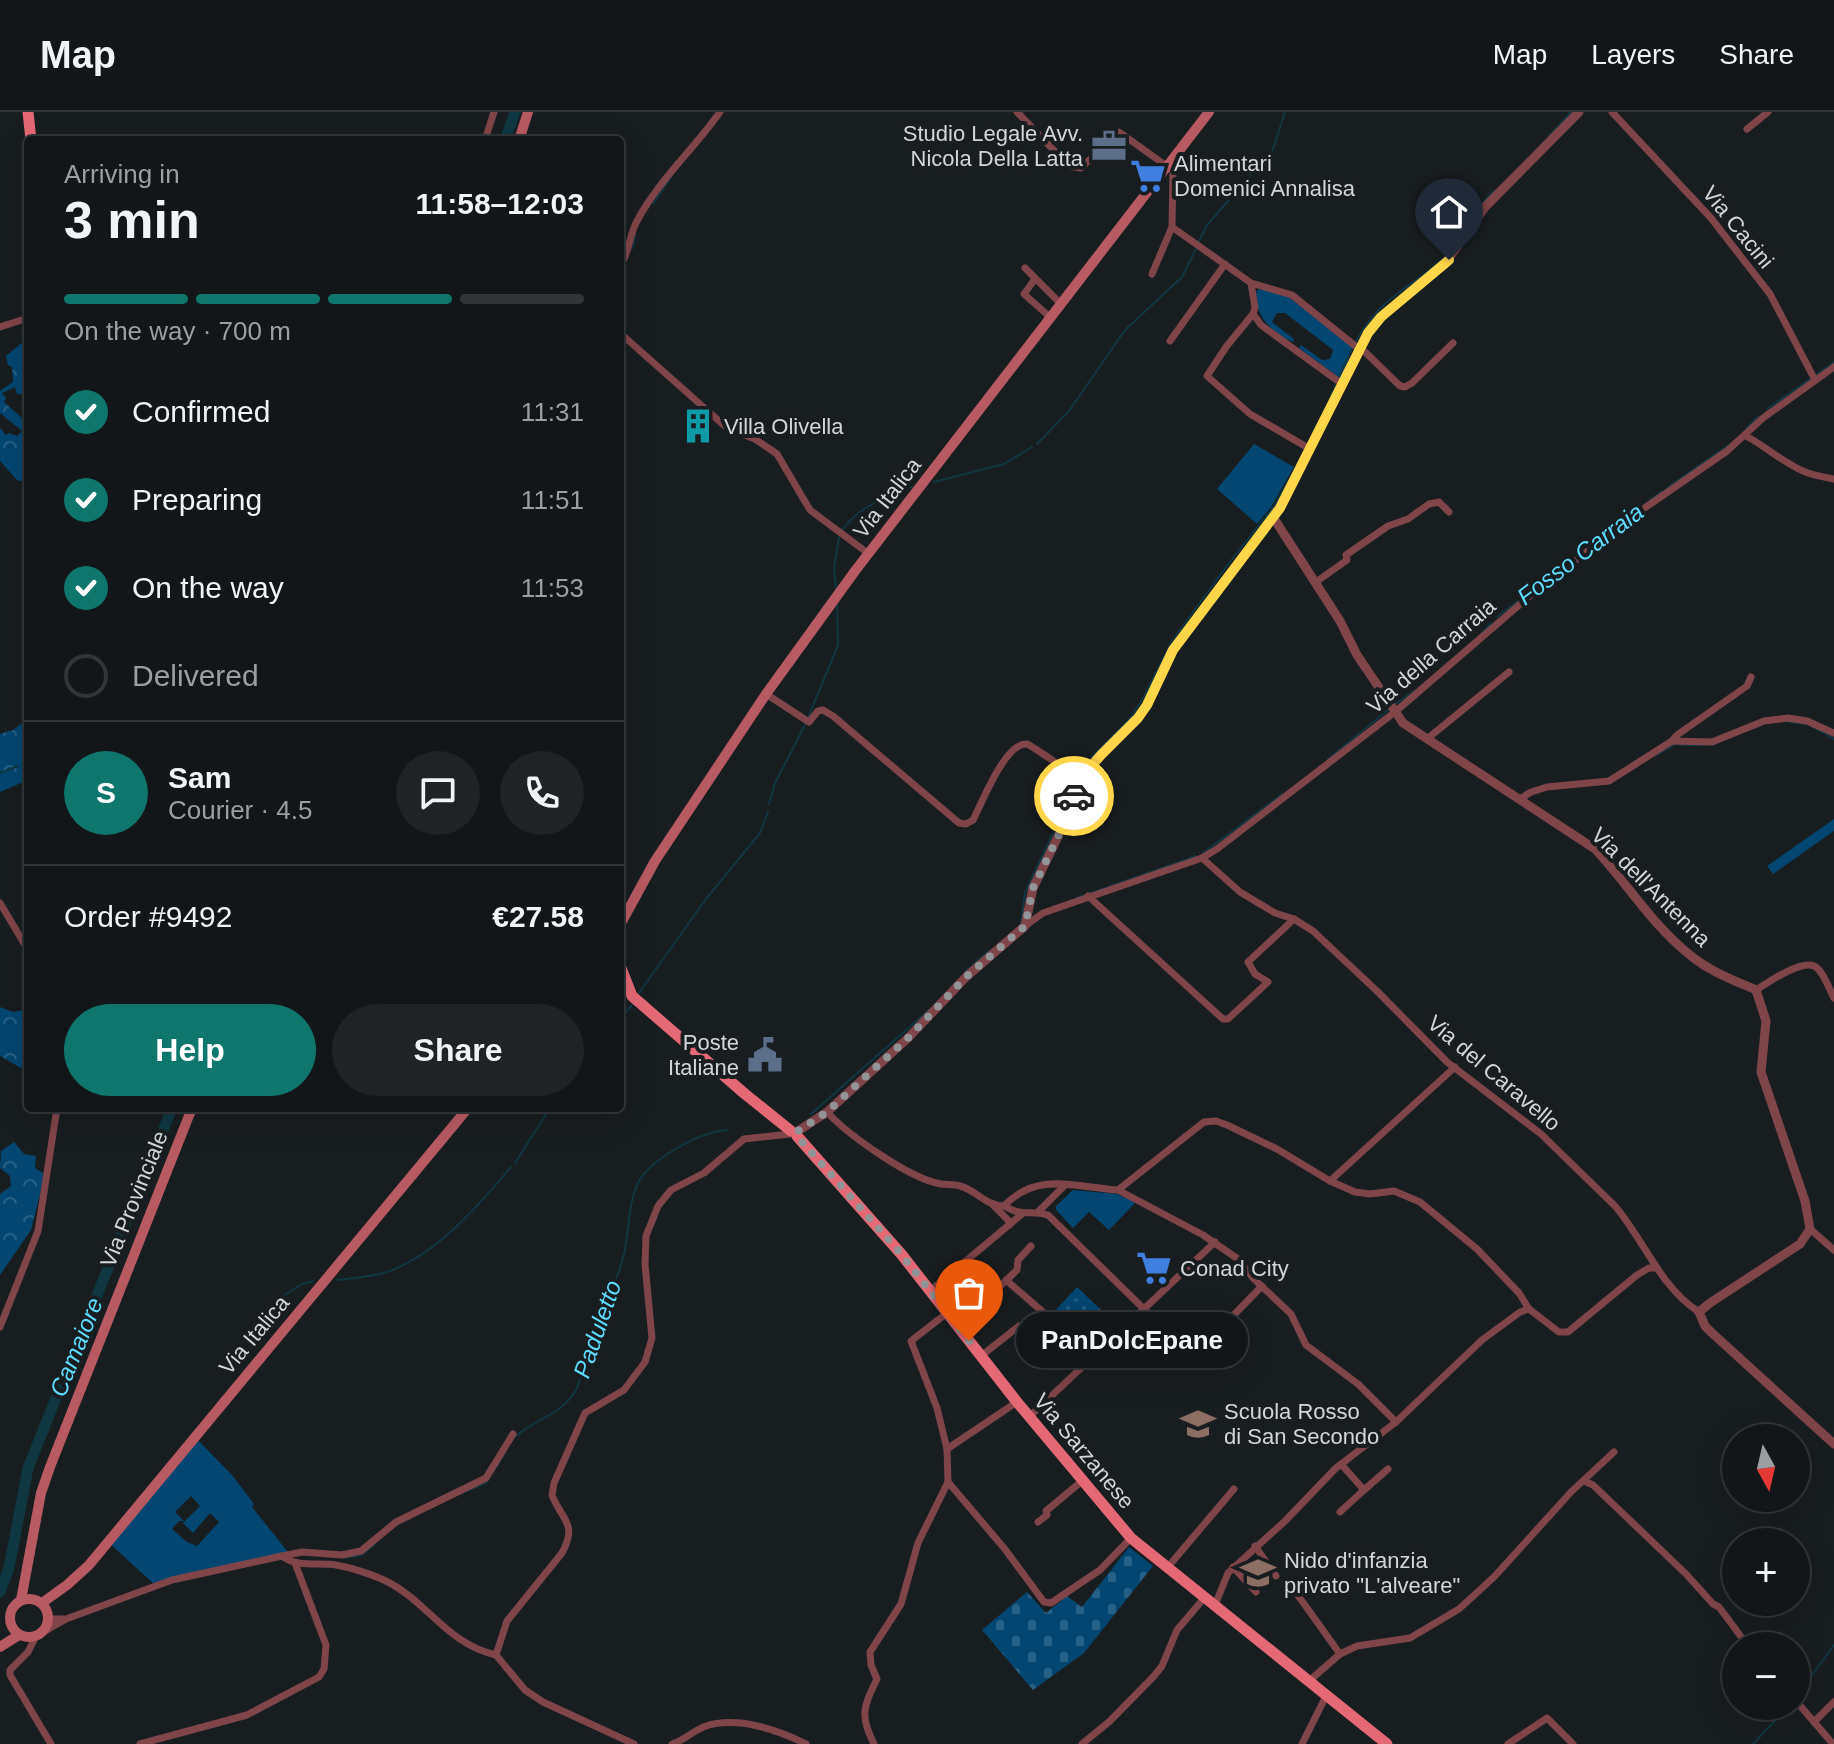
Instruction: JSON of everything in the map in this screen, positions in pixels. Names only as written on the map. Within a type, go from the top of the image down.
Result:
[{"type":"main road","points":[[28,112],[31,136]]},
{"type":"main road","points":[[520,136],[528,112]]},
{"type":"main road","name":"Via Italica","points":[[624,919],[655,861],[766,694],[869,554],[1209,112]]},
{"type":"main road","name":"Via Sarzanese","points":[[624,988],[794,1133],[902,1255],[1029,1417],[1131,1538],[1387,1744]]},
{"type":"main road","name":"Via Provinciale","points":[[25,1599],[41,1493],[190,1112]]},
{"type":"main road","name":"Via Italica","points":[[46,1611],[99,1553],[465,1112]]},
{"type":"main road","points":[[25,1599],[46,1611],[31,1637],[0,1644],[10,1622],[11,1609],[25,1599]]},
{"type":"main road","points":[[10,1622],[31,1637]]},
{"type":"street","points":[[486,136],[494,112]]},
{"type":"street","points":[[624,260],[637,220],[720,112]]},
{"type":"street","points":[[1017,112],[1075,169],[1081,168],[1119,132],[1173,171],[1172,227],[1152,274]]},
{"type":"street","points":[[496,1655],[507,1621],[568,1542],[569,1523],[552,1495],[554,1483],[585,1413],[611,1400],[631,1384],[645,1362],[652,1321],[646,1236],[654,1213],[671,1190],[704,1173],[744,1139],[794,1133],[827,1112],[908,1038],[966,977],[1025,926],[1033,888],[1067,818],[1077,777],[1138,718],[1173,650],[1273,517],[1310,449],[1355,346],[1381,317],[1449,260],[1485,207],[1579,112]]},
{"type":"street","name":"Via Cacini","points":[[1612,112],[1711,218],[1770,294],[1815,380]]},
{"type":"street","points":[[1747,129],[1768,112]]},
{"type":"street","points":[[1172,227],[1251,283],[1292,295],[1363,350],[1400,386],[1405,387],[1453,343]]},
{"type":"street","points":[[1170,341],[1225,264]]},
{"type":"street","points":[[1025,268],[1061,304]]},
{"type":"street","points":[[1035,279],[1024,294],[1051,318]]},
{"type":"street","points":[[1251,283],[1253,314],[1207,376],[1250,414],[1310,449]]},
{"type":"street","points":[[1253,314],[1261,325],[1338,382]]},
{"type":"street","points":[[0,327],[24,319]]},
{"type":"street","points":[[624,337],[727,428],[755,439],[777,454],[810,510],[869,554]]},
{"type":"street","name":"Via della Carraia","points":[[1025,926],[1043,913],[1202,858],[1395,712],[1533,593],[1834,367]]},
{"type":"street","points":[[1746,436],[1800,470],[1834,479]]},
{"type":"street","points":[[1316,582],[1373,536],[1408,519],[1429,504],[1439,502],[1449,512]]},
{"type":"street","name":"Via dell'Antenna","points":[[1273,517],[1316,582],[1357,655],[1403,723],[1595,849],[1690,956],[1756,990]]},
{"type":"street","points":[[1427,739],[1509,672]]},
{"type":"street","points":[[1520,799],[1547,787],[1609,781],[1672,741],[1747,686],[1751,677]]},
{"type":"street","points":[[766,694],[807,721],[823,710],[833,716],[959,823],[966,824],[973,820],[992,780],[1020,745],[1031,746],[1077,777]]},
{"type":"street","points":[[1672,741],[1712,742],[1744,728],[1778,719],[1807,721],[1834,733]]},
{"type":"street","name":"Via del Caravello","points":[[1202,858],[1240,892],[1313,931],[1447,1062],[1541,1134],[1615,1206],[1655,1268],[1699,1312]]},
{"type":"street","points":[[1088,896],[1223,1019],[1228,1019],[1268,982],[1255,974],[1248,962],[1294,919]]},
{"type":"street","points":[[0,903],[24,943]]},
{"type":"street","points":[[1834,998],[1820,971],[1810,965],[1797,967],[1756,990],[1766,1021],[1761,1072],[1805,1201],[1810,1229],[1834,1250]]},
{"type":"street","points":[[1330,1181],[1455,1067]]},
{"type":"street","points":[[0,1327],[38,1231],[56,1112]]},
{"type":"street","points":[[827,1112],[852,1134],[898,1164],[941,1184],[960,1186],[994,1206],[1009,1221],[1009,1225]]},
{"type":"street","points":[[1118,1190],[1204,1122],[1216,1121],[1277,1149],[1330,1181],[1360,1194],[1394,1191],[1420,1202],[1494,1266],[1529,1309],[1552,1329],[1563,1333],[1637,1275],[1655,1268]]},
{"type":"street","points":[[1004,1206],[1040,1183],[1118,1190],[1215,1242],[1238,1259],[1291,1314],[1306,1345],[1358,1384],[1396,1422]]},
{"type":"street","points":[[1038,1212],[1065,1185]]},
{"type":"street","points":[[994,1206],[1004,1206],[1022,1214],[1038,1212],[1048,1215],[1193,1357],[1262,1286]]},
{"type":"street","points":[[930,1291],[1022,1214]]},
{"type":"street","points":[[1810,1229],[1800,1244],[1699,1312],[1712,1333],[1834,1444]]},
{"type":"street","points":[[1029,1417],[1215,1242]]},
{"type":"street","points":[[957,1327],[1017,1270],[1018,1260],[1031,1246]]},
{"type":"street","points":[[1006,1280],[1051,1319],[1089,1363]]},
{"type":"street","points":[[1215,1605],[1224,1579],[1233,1567],[1341,1464],[1396,1422],[1482,1340],[1529,1309]]},
{"type":"street","points":[[874,1744],[863,1712],[867,1695],[877,1679],[870,1652],[901,1604],[918,1543],[948,1482],[947,1449],[937,1408],[911,1341],[947,1313]]},
{"type":"street","points":[[981,1356],[1019,1326]]},
{"type":"street","points":[[947,1449],[1017,1402]]},
{"type":"street","points":[[288,1560],[302,1552],[342,1555],[361,1551],[396,1522],[486,1478],[513,1434]]},
{"type":"street","points":[[1309,1681],[1340,1654],[1357,1646],[1410,1638],[1459,1609],[1494,1577],[1614,1452]]},
{"type":"street","points":[[1341,1464],[1364,1490]]},
{"type":"street","points":[[1340,1512],[1388,1469]]},
{"type":"street","points":[[1038,1522],[1047,1515],[1046,1511],[1082,1481]]},
{"type":"street","points":[[1584,1481],[1593,1485],[1686,1574],[1719,1607],[1738,1632]]},
{"type":"street","points":[[948,1482],[1047,1604],[1100,1570],[1131,1538]]},
{"type":"street","points":[[1167,1568],[1234,1489]]},
{"type":"street","points":[[1255,1546],[1276,1576]]},
{"type":"street","points":[[140,1744],[247,1715],[319,1677],[324,1669],[326,1645],[288,1560]]},
{"type":"street","points":[[51,1744],[10,1675],[10,1670],[28,1652],[31,1637],[66,1619],[172,1580],[288,1560],[353,1568],[384,1580],[417,1600],[461,1642],[496,1655],[525,1690],[543,1702],[634,1744]]},
{"type":"street","points":[[1233,1567],[1256,1589]]},
{"type":"street","points":[[1297,1594],[1340,1654]]},
{"type":"street","points":[[1082,1744],[1110,1721],[1154,1676],[1162,1666],[1177,1630],[1205,1597]]},
{"type":"street","points":[[46,1611],[66,1619]]},
{"type":"street","points":[[1302,1744],[1326,1696]]},
{"type":"street","points":[[1814,1722],[1834,1702]]},
{"type":"street","points":[[1810,1717],[1833,1744]]},
{"type":"street","points":[[1508,1744],[1547,1718],[1573,1744]]},
{"type":"street","points":[[672,1744],[702,1727],[727,1724],[768,1727],[806,1744]]},
{"type":"green space","points":[[1264,289],[1289,297],[1353,348],[1341,379],[1299,348],[1301,345],[1322,360],[1330,359],[1333,350],[1285,313],[1277,313],[1272,322],[1294,339],[1293,342],[1278,334],[1266,322],[1256,299],[1257,290]]},
{"type":"green space","points":[[24,341],[24,394],[17,394],[15,387],[2,393],[6,398],[4,402],[24,419],[24,482],[17,480],[0,461],[0,428],[6,435],[17,436],[22,431],[0,413],[0,391],[13,382],[12,367],[8,365],[6,356]]},
{"type":"green space","points":[[1254,444],[1294,467],[1271,507],[1257,524],[1217,489]]},
{"type":"green space","points":[[24,722],[24,782],[0,792],[0,734]]},
{"type":"green space","points":[[1834,819],[1834,831],[1773,874],[1767,866]]},
{"type":"green space","points":[[0,1007],[13,1012],[24,1010],[24,1070],[0,1056]]},
{"type":"green space","points":[[14,1142],[24,1154],[36,1156],[35,1168],[43,1173],[44,1178],[31,1230],[0,1275],[0,1194],[11,1186],[10,1176],[0,1168],[1,1151]]},
{"type":"green space","points":[[1073,1190],[1117,1194],[1136,1202],[1109,1230],[1089,1212],[1073,1228],[1056,1210],[1056,1206]]},
{"type":"green space","points":[[1077,1287],[1101,1310],[1078,1333],[1060,1313],[1056,1316],[1053,1313]]},
{"type":"green space","points":[[196,1438],[232,1475],[254,1504],[252,1507],[288,1552],[155,1585],[109,1543]],"holes":[[[191,1496],[200,1506],[183,1523],[193,1533],[210,1513],[219,1522],[197,1546],[172,1529],[179,1521],[184,1521],[175,1512]]]},
{"type":"green space","points":[[1129,1547],[1153,1566],[1084,1653],[1033,1690],[982,1630],[1027,1592],[1046,1613],[1067,1596],[1082,1607]]},
{"type":"waterway","points":[[506,136],[515,112]]},
{"type":"waterway","points":[[1199,241],[1207,225],[1270,158],[1285,112]]},
{"type":"waterway","points":[[1549,136],[1571,112]]},
{"type":"waterway","points":[[653,204],[672,176]]},
{"type":"waterway","points":[[1468,223],[1494,191]]},
{"type":"waterway","points":[[633,248],[635,235]]},
{"type":"waterway","points":[[1037,444],[1069,411],[1125,330],[1182,277],[1196,249]]},
{"type":"waterway","points":[[1330,399],[1353,346],[1368,322],[1388,301],[1444,258]]},
{"type":"waterway","name":"Fosso Carraia","points":[[1817,374],[1834,362]]},
{"type":"waterway","name":"Fosso Carraia","points":[[1767,409],[1810,379]]},
{"type":"waterway","name":"Fosso Carraia","points":[[1746,429],[1758,416]]},
{"type":"waterway","name":"Fosso Carraia","points":[[1668,487],[1730,444]]},
{"type":"waterway","points":[[934,482],[1004,464],[1032,447]]},
{"type":"waterway","points":[[1021,923],[1025,893],[1078,771],[1129,720],[1172,641],[1274,506],[1289,480]]},
{"type":"waterway","points":[[842,530],[865,508],[912,487]]},
{"type":"waterway","name":"Fosso Carraia","points":[[1650,500],[1662,491]]},
{"type":"waterway","points":[[836,589],[834,568],[839,537]]},
{"type":"waterway","name":"Fosso Carraia","points":[[1497,617],[1518,601]]},
{"type":"waterway","points":[[808,718],[838,645],[837,605]]},
{"type":"waterway","name":"Fosso Carraia","points":[[1482,633],[1491,623]]},
{"type":"waterway","name":"Fosso Carraia","points":[[1394,705],[1415,690]]},
{"type":"waterway","name":"Fosso Carraia","points":[[1328,759],[1388,710]]},
{"type":"waterway","points":[[1788,722],[1805,724]]},
{"type":"waterway","points":[[769,804],[775,783],[805,725]]},
{"type":"waterway","points":[[1811,726],[1834,739]]},
{"type":"waterway","points":[[1655,756],[1674,745]]},
{"type":"waterway","points":[[1680,745],[1705,745]]},
{"type":"waterway","points":[[0,773],[18,766]]},
{"type":"waterway","name":"Fosso Carraia","points":[[1203,853],[1282,794]]},
{"type":"waterway","points":[[639,993],[706,899],[760,833],[768,812]]},
{"type":"waterway","name":"Fosso Carraia","points":[[1074,899],[1196,856]]},
{"type":"waterway","points":[[965,972],[990,950]]},
{"type":"waterway","points":[[624,1014],[633,1004]]},
{"type":"waterway","points":[[811,1114],[930,1009]]},
{"type":"waterway","name":"Camaiore","points":[[0,1592],[9,1568],[28,1468],[170,1112]]},
{"type":"waterway","points":[[515,1163],[547,1112]]},
{"type":"waterway","name":"Paduletto","points":[[515,1437],[557,1411],[577,1388],[624,1254],[631,1207],[639,1181],[655,1163],[679,1147],[705,1135],[728,1130]]},
{"type":"waterway","points":[[337,1280],[387,1272],[422,1254],[455,1228],[511,1167]]},
{"type":"waterway","points":[[278,1299],[313,1281]]},
{"type":"waterway","name":"Paduletto","points":[[462,1493],[486,1483],[505,1453]]},
{"type":"waterway","name":"Paduletto","points":[[346,1558],[362,1555],[375,1544]]},
{"type":"waterway","points":[[1810,1678],[1834,1645]]},
{"type":"waterway","points":[[1753,1744],[1776,1720]]},
{"type":"way so far","points":[[969,1341],[902,1255],[797,1136],[798,1131],[827,1112],[908,1038],[966,977],[1025,926],[1033,888],[1067,818],[1074,796]]},
{"type":"place","name":"Studio Legale Avv. Nicola Della Latta","points":[[1109,146]]},
{"type":"place","name":"Alimentari Domenici Annalisa","points":[[1148,176]]},
{"type":"place","name":"Villa Olivella","points":[[698,426]]},
{"type":"place","name":"Poste Italiane","points":[[765,1055]]},
{"type":"place","name":"Conad City","points":[[1154,1268]]},
{"type":"place","name":"PanDolcEpane","points":[[969,1341]]},
{"type":"place","name":"Scuola Rosso di San Secondo","points":[[1198,1424]]},
{"type":"place","name":"Nido d'infanzia privato \"L'alveare\"","points":[[1258,1573]]},
{"type":"route","points":[[1074,796],[1078,781],[1138,718],[1173,650],[1280,508],[1368,333],[1381,317],[1449,260]]}]
